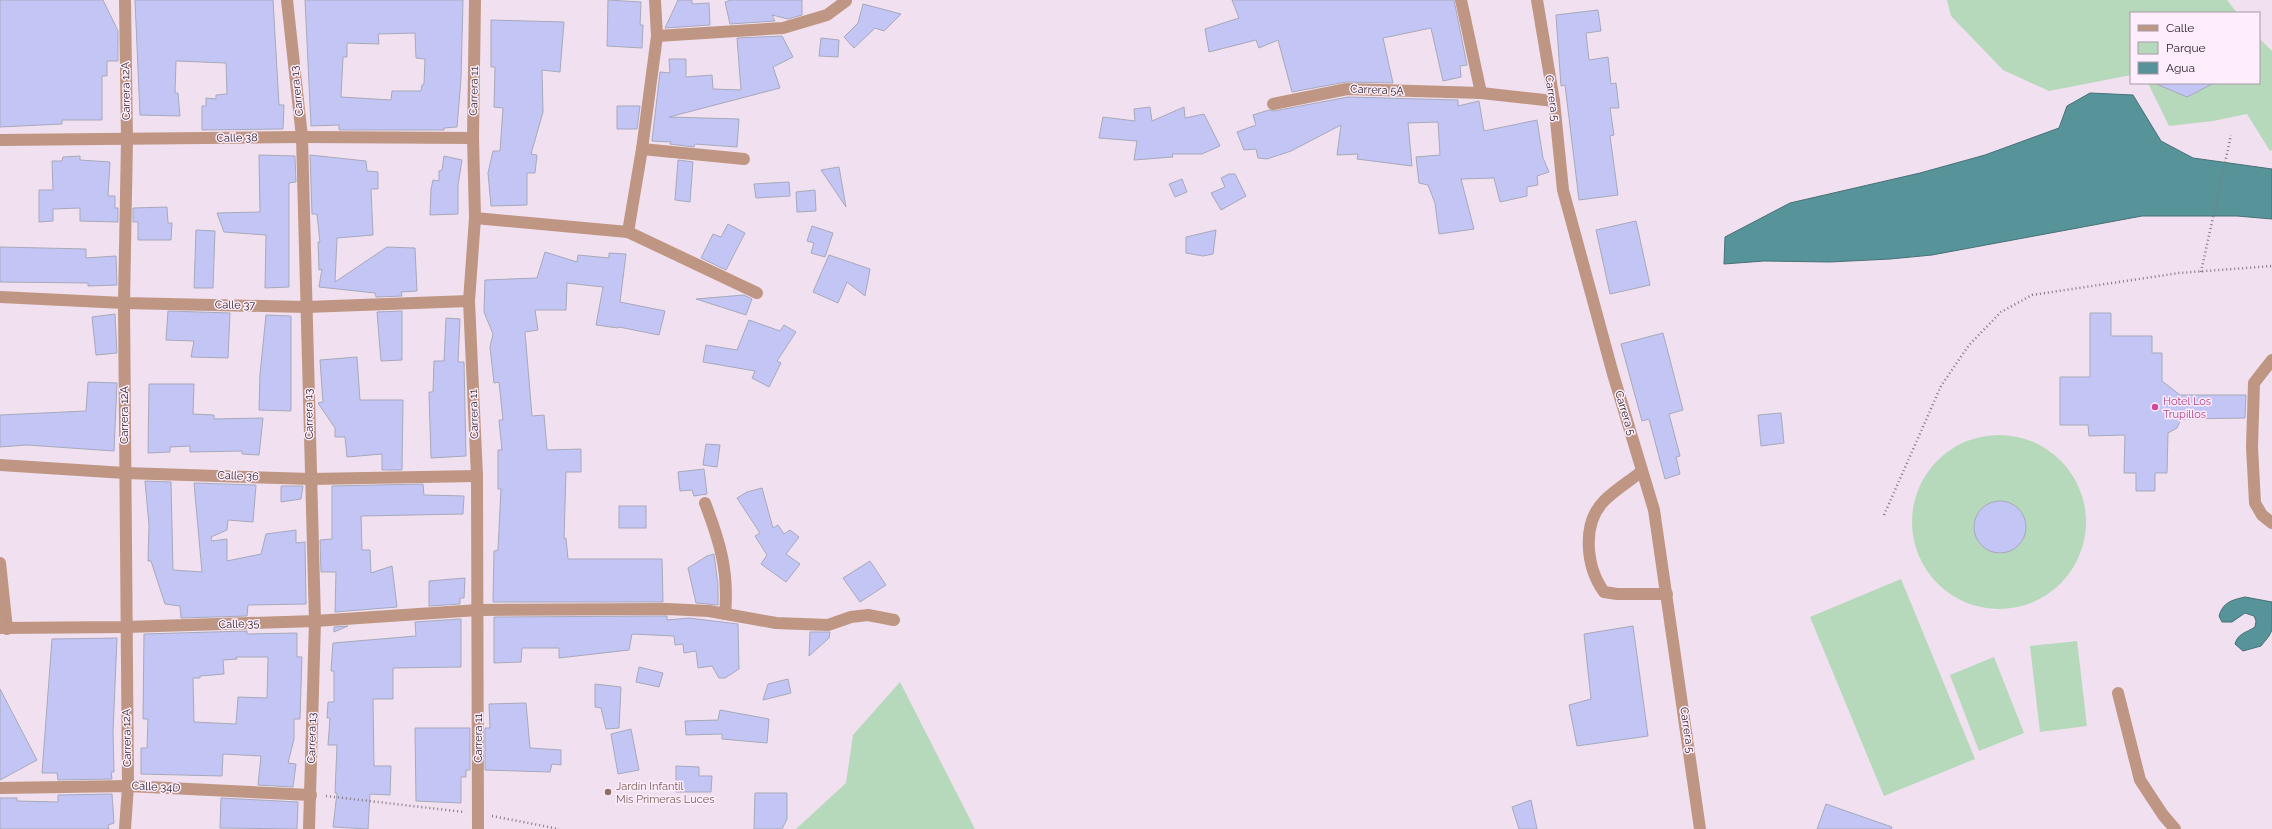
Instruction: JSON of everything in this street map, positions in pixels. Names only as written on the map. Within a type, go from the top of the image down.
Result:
[{"type":"street","name":"Carrera 12A","points":[[125,0],[127,140],[124,303],[128,786],[125,829]]},
{"type":"street","name":"Carrera 13","points":[[287,0],[302,137],[315,621],[309,829]]},
{"type":"street","name":"Carrera 11","points":[[475,0],[473,138],[475,218],[470,301],[477,476],[478,829]]},
{"type":"street","points":[[628,232],[642,149],[658,36],[655,0]]},
{"type":"street","points":[[1461,0],[1481,94]]},
{"type":"street","name":"Carrera 5","points":[[1537,0],[1554,101],[1563,190],[1613,374],[1654,510],[1700,829]]},
{"type":"street","points":[[658,36],[783,28],[827,15],[846,1]]},
{"type":"street","name":"Carrera 5A","points":[[1273,104],[1346,89],[1481,94],[1554,101]]},
{"type":"street","name":"Calle 38","points":[[0,140],[127,140],[302,137],[473,138]]},
{"type":"street","points":[[642,149],[744,159]]},
{"type":"street","points":[[475,218],[628,232],[757,293]]},
{"type":"street","name":"Calle 37","points":[[0,297],[124,303],[306,307],[470,301]]},
{"type":"street","points":[[2272,360],[2254,383],[2252,447],[2255,503],[2262,514],[2272,523]]},
{"type":"street","name":"Calle 36","points":[[0,465],[125,473],[311,479],[477,476]]},
{"type":"street","points":[[1642,471],[1604,500],[1596,513],[1588,541],[1591,566],[1597,582],[1604,592],[1617,594],[1666,594]]},
{"type":"street","points":[[705,503],[720,541],[725,567],[727,590],[725,614]]},
{"type":"street","points":[[0,563],[4,628]]},
{"type":"street","name":"Calle 35","points":[[4,628],[126,627],[315,621],[478,610],[667,609],[725,614],[776,623],[828,625],[851,617],[868,615],[894,620]]},
{"type":"street","points":[[2118,693],[2140,780],[2163,815],[2175,829]]},
{"type":"street","name":"Calle 34D","points":[[0,788],[128,786],[311,795]]},
{"type":"path","points":[[2201,272],[2211,221],[2231,136]]},
{"type":"path","points":[[1884,515],[1941,386],[1969,345],[2001,312],[2032,295],[2201,272],[2272,266]]},
{"type":"path","points":[[311,795],[478,813],[558,829]]},
{"type":"green space","points":[[1947,0],[2227,0],[2236,12],[2130,12],[2130,75],[2049,91],[2003,70],[1951,16]]},
{"type":"green space","points":[[2260,39],[2272,51],[2272,150],[2270,151],[2247,114],[2213,121],[2169,126],[2148,84],[2260,84]]},
{"type":"green space","points":[[2008,435],[2032,441],[2048,449],[2061,460],[2072,473],[2080,489],[2085,505],[2085,539],[2080,555],[2072,571],[2061,584],[2048,595],[2024,606],[2008,609],[1990,609],[1974,606],[1950,595],[1937,584],[1926,571],[1918,555],[1913,539],[1912,513],[1915,497],[1926,473],[1937,460],[1950,449],[1966,441],[1982,436]]},
{"type":"green space","points":[[1901,579],[1975,759],[1884,796],[1810,617]]},
{"type":"green space","points":[[2077,641],[2087,726],[2040,732],[2030,646]]},
{"type":"green space","points":[[1994,657],[2024,733],[1979,751],[1950,675]]},
{"type":"green space","points":[[900,682],[975,829],[796,829],[846,783],[853,735]]},
{"type":"water","points":[[2090,93],[2133,95],[2161,141],[2193,158],[2272,169],[2272,219],[2237,216],[2142,216],[1932,255],[1830,262],[1764,261],[1724,264],[1725,237],[1790,203],[1920,173],[1985,155],[2059,128],[2067,106]]},
{"type":"water","points":[[2245,597],[2272,602],[2272,630],[2261,646],[2243,651],[2235,644],[2236,640],[2240,635],[2255,627],[2256,621],[2254,616],[2245,613],[2232,622],[2222,622],[2219,616],[2223,608],[2229,602]]},
{"type":"building","points":[[0,0],[103,0],[118,31],[118,61],[107,61],[107,76],[102,76],[102,120],[62,120],[62,124],[0,127]]},
{"type":"building","points":[[135,0],[273,0],[279,105],[284,105],[283,129],[202,130],[202,106],[206,106],[206,98],[216,99],[216,95],[227,94],[226,63],[176,61],[175,93],[178,93],[180,116],[140,115]]},
{"type":"building","points":[[305,0],[463,0],[461,79],[457,127],[444,128],[444,130],[339,130],[339,125],[311,126]],"holes":[[[415,33],[416,58],[425,59],[424,84],[422,85],[421,91],[392,91],[391,100],[341,97],[343,57],[347,57],[347,43],[379,44],[378,34]]]},
{"type":"building","points":[[608,0],[641,2],[640,25],[643,25],[642,48],[607,46]]},
{"type":"building","points":[[678,0],[692,0],[692,4],[709,3],[710,25],[665,28]]},
{"type":"building","points":[[731,0],[802,0],[802,15],[788,19],[772,15],[775,21],[730,24],[725,2]]},
{"type":"building","points":[[1232,0],[1454,0],[1467,65],[1460,66],[1461,77],[1443,81],[1431,28],[1383,38],[1393,83],[1346,82],[1292,92],[1278,40],[1259,48],[1256,40],[1209,52],[1205,29],[1239,18]]},
{"type":"building","points":[[863,4],[901,14],[884,31],[875,28],[854,48],[844,37],[858,23]]},
{"type":"building","points":[[1598,10],[1601,31],[1586,33],[1589,60],[1608,57],[1611,84],[1616,83],[1619,108],[1610,108],[1614,135],[1610,136],[1618,195],[1579,200],[1565,85],[1561,86],[1556,15]]},
{"type":"building","points":[[491,20],[564,22],[560,72],[542,70],[543,112],[531,154],[537,155],[535,173],[527,173],[527,205],[491,206],[488,173],[493,151],[500,151],[503,108],[494,107],[495,67],[491,67]]},
{"type":"building","points":[[782,36],[793,57],[773,67],[780,88],[669,117],[739,119],[737,147],[695,144],[694,147],[670,144],[671,142],[652,141],[660,72],[670,73],[669,59],[686,59],[686,77],[712,75],[713,89],[741,90],[737,38]]},
{"type":"building","points":[[821,38],[839,40],[838,57],[819,56]]},
{"type":"building","points":[[2156,84],[2212,84],[2187,97]]},
{"type":"building","points":[[1348,97],[1458,100],[1458,106],[1479,101],[1484,131],[1537,120],[1543,158],[1549,172],[1537,176],[1538,185],[1527,187],[1527,196],[1500,202],[1494,178],[1461,179],[1474,229],[1439,234],[1435,203],[1428,185],[1419,183],[1416,157],[1440,155],[1438,122],[1408,123],[1412,166],[1357,159],[1358,154],[1337,155],[1341,125],[1291,151],[1267,159],[1258,158],[1256,149],[1244,150],[1237,132],[1256,125],[1253,115],[1269,110],[1274,111]]},
{"type":"building","points":[[617,106],[640,106],[637,129],[617,129]]},
{"type":"building","points":[[1150,107],[1152,121],[1184,107],[1185,118],[1204,114],[1220,146],[1202,154],[1172,154],[1173,157],[1134,160],[1137,141],[1099,138],[1103,117],[1135,121],[1134,109]]},
{"type":"building","points":[[259,155],[295,156],[296,182],[289,183],[289,287],[265,288],[266,235],[224,232],[217,213],[260,212]]},
{"type":"building","points":[[310,155],[366,161],[367,171],[378,172],[378,189],[371,189],[373,235],[337,238],[335,282],[387,247],[415,248],[417,291],[401,292],[402,296],[376,297],[375,293],[319,287],[322,269],[319,270],[318,242],[320,242],[317,214],[312,214]]},
{"type":"building","points":[[80,156],[80,160],[110,162],[108,196],[115,196],[115,208],[118,208],[118,222],[80,221],[80,208],[53,209],[53,221],[39,222],[39,190],[53,190],[52,161],[62,161],[63,157]]},
{"type":"building","points":[[444,156],[462,160],[458,185],[458,214],[430,215],[431,189],[433,180],[439,181],[439,171],[442,170]]},
{"type":"building","points":[[678,160],[693,162],[690,202],[675,200]]},
{"type":"building","points":[[839,167],[846,207],[821,170]]},
{"type":"building","points":[[1229,174],[1235,174],[1246,196],[1221,210],[1211,193],[1225,187],[1221,178]]},
{"type":"building","points":[[1182,179],[1187,192],[1175,197],[1169,184]]},
{"type":"building","points":[[789,182],[790,196],[756,198],[754,184]]},
{"type":"building","points":[[815,190],[816,211],[797,212],[796,192]]},
{"type":"building","points":[[167,207],[168,223],[172,223],[171,240],[138,240],[138,222],[133,222],[133,208]]},
{"type":"building","points":[[1636,221],[1650,285],[1610,294],[1596,230]]},
{"type":"building","points":[[728,224],[745,233],[726,270],[701,258],[713,234],[721,237]]},
{"type":"building","points":[[812,226],[833,233],[825,257],[811,253],[814,243],[807,241]]},
{"type":"building","points":[[196,230],[215,231],[213,288],[194,288]]},
{"type":"building","points":[[1216,230],[1213,254],[1203,256],[1186,253],[1186,237]]},
{"type":"building","points":[[0,247],[86,249],[86,258],[116,256],[117,285],[88,286],[88,283],[0,282]]},
{"type":"building","points":[[545,252],[577,262],[578,255],[609,258],[609,253],[626,254],[620,302],[665,311],[659,335],[619,327],[596,325],[603,287],[567,283],[566,310],[535,310],[538,330],[525,332],[532,416],[544,415],[547,450],[581,449],[581,472],[566,472],[564,539],[566,538],[568,559],[662,559],[663,602],[493,602],[494,551],[498,550],[501,489],[498,489],[498,450],[502,450],[499,420],[503,420],[499,382],[494,383],[490,347],[493,334],[484,312],[485,280],[537,278]]},
{"type":"building","points":[[829,255],[870,269],[865,296],[847,282],[838,303],[813,292]]},
{"type":"building","points":[[744,295],[752,299],[746,315],[696,299]]},
{"type":"building","points":[[168,311],[230,313],[228,358],[191,357],[194,341],[166,340]]},
{"type":"building","points":[[402,311],[402,360],[381,361],[377,312]]},
{"type":"building","name":"Hotel Los Trupillos","points":[[2090,313],[2111,313],[2111,336],[2152,336],[2152,353],[2162,353],[2162,381],[2180,395],[2246,395],[2245,418],[2181,419],[2177,428],[2168,433],[2167,473],[2155,473],[2155,491],[2136,491],[2136,473],[2124,473],[2125,435],[2089,436],[2088,425],[2060,425],[2060,377],[2090,377]]},
{"type":"building","points":[[115,314],[117,353],[96,355],[92,317]]},
{"type":"building","points":[[266,315],[291,316],[291,411],[259,410],[260,374]]},
{"type":"building","points":[[446,318],[460,319],[458,362],[464,362],[466,456],[431,458],[429,392],[433,392],[434,361],[444,361]]},
{"type":"building","points":[[749,320],[780,331],[784,325],[796,332],[777,361],[781,363],[769,387],[752,378],[755,371],[703,362],[706,345],[737,350]]},
{"type":"building","points":[[1663,333],[1683,410],[1669,414],[1680,456],[1676,457],[1680,474],[1665,479],[1649,419],[1642,421],[1621,344]]},
{"type":"building","points":[[357,357],[360,400],[403,400],[402,470],[382,470],[382,454],[347,457],[345,437],[335,437],[335,428],[318,403],[323,402],[320,360]]},
{"type":"building","points":[[88,382],[117,383],[114,451],[27,445],[0,447],[0,415],[86,411]]},
{"type":"building","points":[[149,384],[194,384],[193,414],[214,415],[214,419],[263,418],[259,455],[242,454],[242,451],[190,452],[190,446],[170,447],[170,452],[148,453]]},
{"type":"building","points":[[1781,413],[1784,443],[1761,446],[1758,415]]},
{"type":"building","points":[[706,444],[720,445],[717,467],[703,465]]},
{"type":"building","points":[[704,469],[707,494],[694,496],[692,490],[680,491],[678,472]]},
{"type":"building","points":[[145,481],[171,482],[173,570],[202,572],[194,483],[256,485],[253,522],[228,520],[227,530],[211,537],[212,541],[227,539],[227,561],[261,554],[266,534],[296,530],[296,543],[305,542],[306,604],[248,605],[247,616],[181,618],[180,606],[165,604],[151,561],[148,561],[149,525]]},
{"type":"building","points":[[423,484],[424,495],[464,496],[463,514],[361,516],[362,550],[370,550],[371,573],[392,566],[397,607],[335,612],[336,572],[321,572],[320,540],[332,539],[332,486]]},
{"type":"building","points":[[281,486],[303,486],[301,499],[281,502]]},
{"type":"building","points":[[762,488],[773,528],[778,525],[784,534],[790,530],[799,537],[786,554],[800,564],[786,582],[761,564],[767,555],[755,536],[760,533],[737,498],[747,492]]},
{"type":"building","points":[[2000,501],[2014,505],[2022,513],[2026,527],[2022,541],[2014,549],[2000,553],[1986,549],[1978,541],[1974,527],[1978,513],[1986,505]]},
{"type":"building","points":[[619,506],[646,506],[646,528],[619,528]]},
{"type":"building","points":[[714,554],[718,585],[718,605],[696,603],[688,568],[707,556]]},
{"type":"building","points":[[870,561],[886,585],[860,602],[843,578]]},
{"type":"building","points":[[465,578],[464,598],[460,598],[460,604],[429,606],[429,581]]},
{"type":"building","points":[[667,616],[667,620],[689,618],[738,624],[739,669],[725,678],[719,678],[712,666],[698,668],[696,651],[684,653],[683,644],[675,645],[674,636],[632,634],[629,650],[559,658],[559,648],[522,648],[521,662],[494,663],[494,617]]},
{"type":"building","points":[[461,619],[461,667],[393,668],[393,699],[373,699],[374,766],[391,766],[390,795],[370,794],[368,829],[333,827],[337,793],[335,793],[337,745],[328,745],[330,718],[327,718],[328,702],[334,702],[334,671],[331,671],[333,643],[416,636],[415,622]]},
{"type":"building","points":[[348,626],[334,632],[334,627]]},
{"type":"building","points":[[1633,626],[1648,736],[1577,746],[1569,705],[1591,699],[1584,634]]},
{"type":"building","points":[[247,631],[247,634],[297,633],[297,657],[302,657],[300,719],[294,719],[294,739],[288,763],[296,764],[293,787],[258,785],[261,756],[223,754],[222,776],[141,774],[141,748],[147,748],[148,719],[143,719],[144,634]],"holes":[[[236,657],[268,657],[267,698],[238,697],[236,724],[194,722],[193,678],[224,674],[223,660],[237,659]]]},
{"type":"building","points":[[810,632],[830,632],[829,638],[809,656]]},
{"type":"building","points":[[117,638],[113,732],[114,772],[111,772],[112,779],[58,780],[57,773],[42,773],[52,639]]},
{"type":"building","points":[[639,667],[663,673],[659,687],[636,682]]},
{"type":"building","points":[[788,679],[791,693],[763,700],[768,684]]},
{"type":"building","points":[[595,684],[621,687],[619,728],[606,729],[601,708],[595,707]]},
{"type":"building","points":[[0,689],[37,760],[0,780]]},
{"type":"building","points":[[526,703],[530,748],[561,750],[561,765],[552,764],[550,772],[485,770],[485,728],[490,728],[489,704]]},
{"type":"building","points":[[720,710],[769,719],[767,743],[722,739],[722,734],[686,735],[685,721],[718,720]]},
{"type":"building","points":[[415,728],[470,728],[470,770],[466,770],[466,777],[461,777],[461,803],[416,801]]},
{"type":"building","points":[[631,729],[639,770],[618,774],[611,734]]},
{"type":"building","points":[[676,766],[699,767],[699,776],[712,776],[711,792],[676,792]]},
{"type":"building","points":[[755,793],[787,793],[787,819],[782,829],[754,829]]},
{"type":"building","points":[[112,794],[114,823],[108,825],[109,829],[0,829],[0,798],[17,798],[17,801],[58,802],[58,795]]},
{"type":"building","points":[[221,798],[298,802],[297,829],[220,828]]},
{"type":"building","points":[[1531,800],[1537,829],[1519,829],[1512,807]]},
{"type":"building","points":[[1826,804],[1892,827],[1891,829],[1817,829]]},
{"type":"place","name":"Hotel Los Trupillos","points":[[2155,407]]},
{"type":"place","name":"Jardín Infantil Mis Primeras Luces","points":[[608,792]]}]
